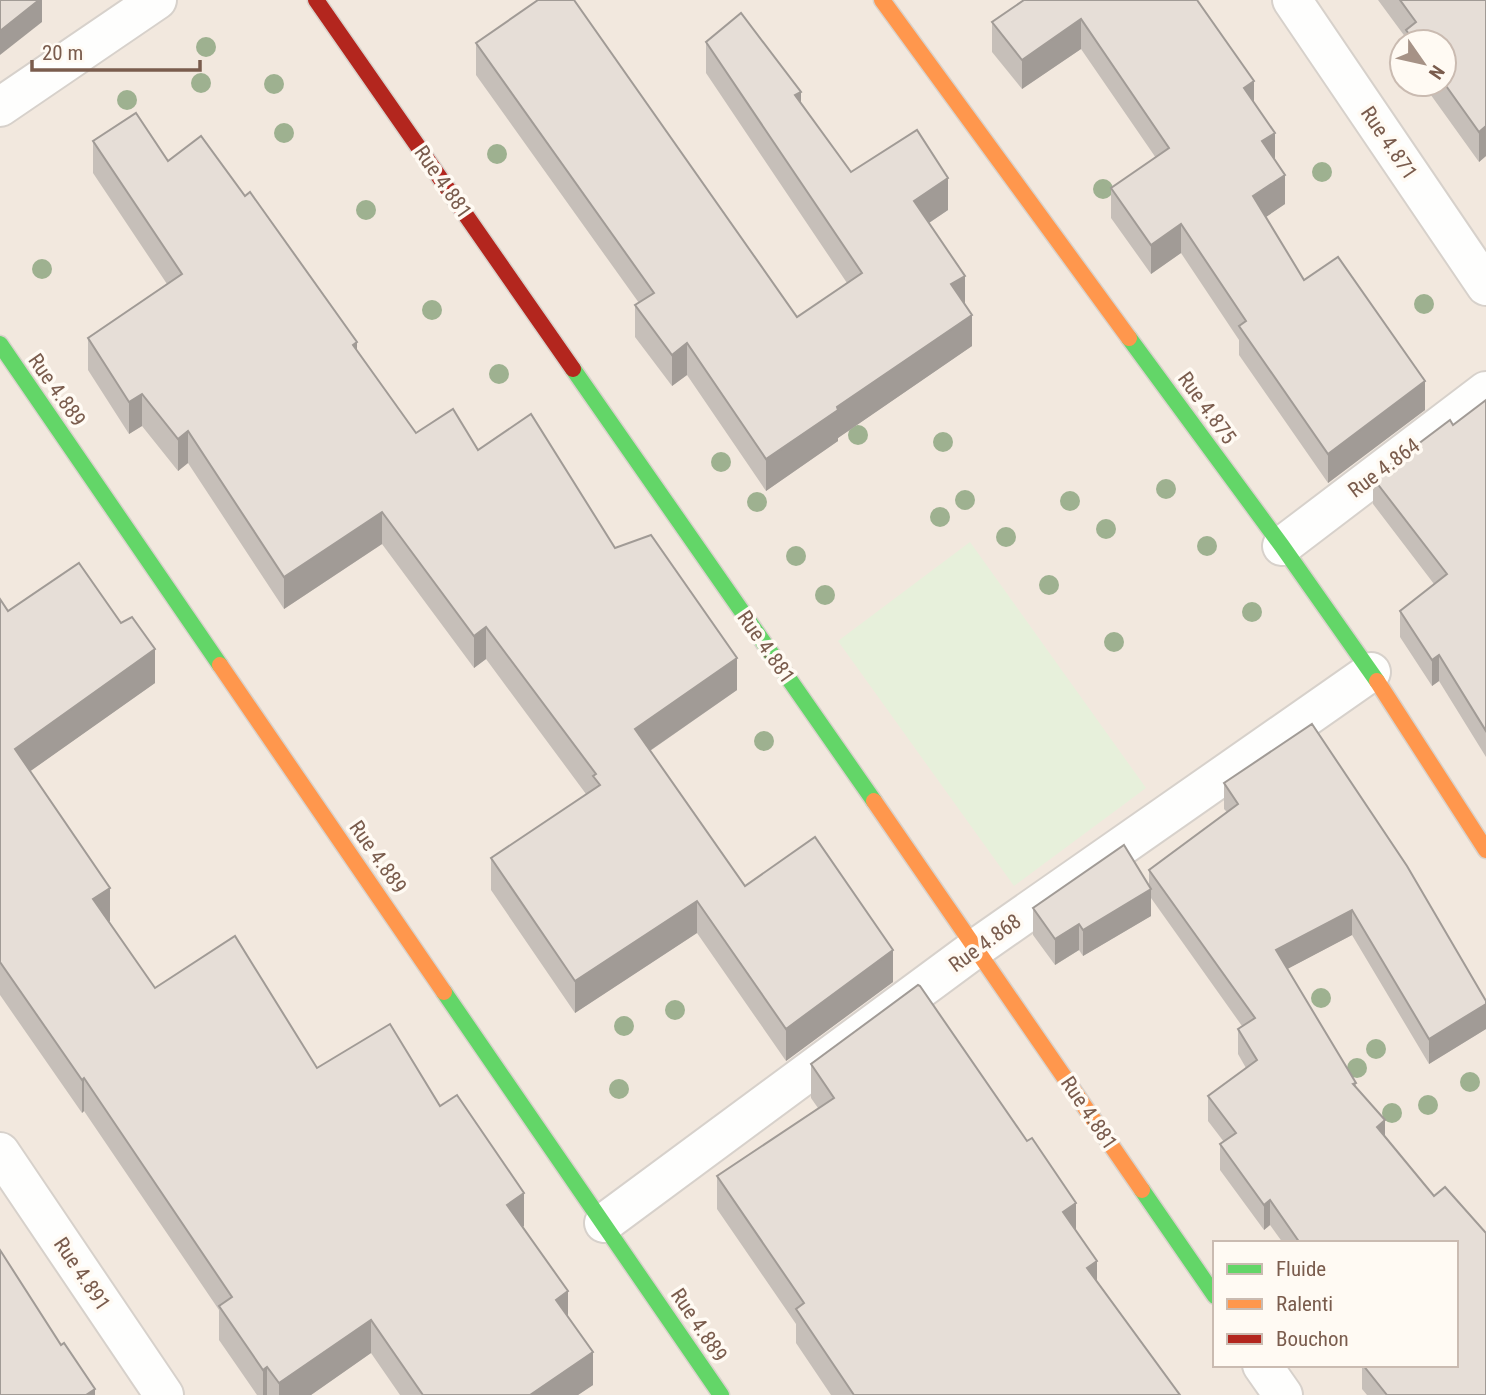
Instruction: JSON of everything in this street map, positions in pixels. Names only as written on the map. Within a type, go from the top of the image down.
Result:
[{"type":"street","points":[[0,107],[157,0]]},
{"type":"street","name":"Rue 4.881","points":[[316,0],[1213,1293]]},
{"type":"street","name":"Rue 4.875","points":[[882,0],[1282,546],[1371,672],[1486,850]]},
{"type":"street","name":"Rue 4.871","points":[[1292,0],[1486,286]]},
{"type":"street","name":"Rue 4.889","points":[[0,344],[720,1395]]},
{"type":"street","name":"Rue 4.864","points":[[1282,546],[1486,391]]},
{"type":"street","name":"Rue 4.868","points":[[604,1223],[976,948],[1371,672]]},
{"type":"street","name":"Rue 4.891","points":[[0,1152],[164,1395]]},
{"type":"street","points":[[1263,1367],[1283,1395]]},
{"type":"shaded area","points":[[0,0],[1486,0],[1486,1395],[0,1395]]},
{"type":"green space","points":[[970,542],[1146,788],[1014,886],[838,641]]},
{"type":"building","points":[[0,0],[39,0],[0,31]]},
{"type":"building","points":[[538,0],[574,0],[797,317],[862,273],[706,42],[741,13],[801,92],[795,95],[851,172],[917,130],[948,178],[914,201],[965,276],[951,284],[972,315],[766,459],[687,343],[672,355],[635,305],[654,293],[476,43]]},
{"type":"building","points":[[1024,0],[1197,0],[1254,81],[1244,88],[1275,133],[1262,141],[1285,175],[1253,196],[1304,280],[1338,257],[1425,381],[1328,454],[1239,326],[1246,321],[1181,224],[1151,245],[1111,188],[1169,148],[1081,19],[1022,60],[992,22]]},
{"type":"building","points":[[1400,0],[1486,0],[1486,126],[1479,132],[1455,98],[1458,98],[1458,28],[1408,28],[1416,22]]},
{"type":"building","points":[[136,113],[168,161],[201,136],[245,196],[250,192],[357,342],[353,345],[416,433],[453,409],[478,450],[531,414],[615,548],[651,535],[737,658],[635,729],[745,886],[815,837],[893,950],[786,1029],[697,901],[575,981],[491,858],[600,785],[593,776],[596,774],[486,627],[474,636],[382,512],[284,577],[188,431],[178,439],[142,394],[129,402],[88,338],[182,274],[93,141]]},
{"type":"building","points":[[1486,400],[1486,731],[1439,655],[1432,660],[1400,611],[1447,574],[1373,478],[1450,420],[1453,425]]},
{"type":"building","points":[[79,563],[121,623],[132,617],[155,649],[15,749],[110,888],[93,899],[155,988],[235,936],[317,1068],[390,1024],[440,1106],[457,1095],[524,1193],[507,1205],[568,1291],[556,1300],[593,1352],[530,1395],[423,1395],[371,1320],[279,1383],[267,1367],[263,1370],[219,1306],[232,1297],[84,1078],[82,1080],[0,962],[0,599],[8,611]]},
{"type":"building","points":[[1312,724],[1407,866],[1486,1001],[1486,1004],[1429,1039],[1352,910],[1276,950],[1356,1083],[1353,1084],[1385,1120],[1377,1127],[1434,1196],[1445,1187],[1486,1233],[1486,1395],[1387,1395],[1365,1367],[1458,1367],[1458,1241],[1299,1241],[1270,1200],[1264,1205],[1220,1144],[1236,1133],[1208,1096],[1257,1060],[1238,1029],[1255,1018],[1149,870],[1238,804],[1224,783]]},
{"type":"building","points":[[1124,845],[1151,889],[1083,930],[1079,924],[1055,939],[1033,908]]},
{"type":"building","points":[[918,985],[1027,1141],[1032,1138],[1076,1203],[1063,1212],[1097,1261],[1087,1268],[1180,1395],[854,1395],[796,1309],[804,1303],[717,1176],[834,1098],[811,1064]]},
{"type":"building","points":[[0,1250],[61,1345],[64,1343],[95,1389],[86,1395],[0,1395]]},
{"type":"traffic: fast","points":[[1129,338],[1282,546],[1377,681]]},
{"type":"traffic: fast","points":[[0,344],[220,665]]},
{"type":"traffic: fast","points":[[573,369],[874,801]]},
{"type":"traffic: fast","points":[[444,992],[721,1395]]},
{"type":"traffic: fast","points":[[1142,1190],[1213,1293]]},
{"type":"traffic: slow","points":[[882,0],[1129,338]]},
{"type":"traffic: slow","points":[[220,665],[444,992]]},
{"type":"traffic: slow","points":[[1377,681],[1486,850]]},
{"type":"traffic: slow","points":[[874,801],[1142,1190]]},
{"type":"traffic: jam","points":[[316,0],[573,369]]}]
